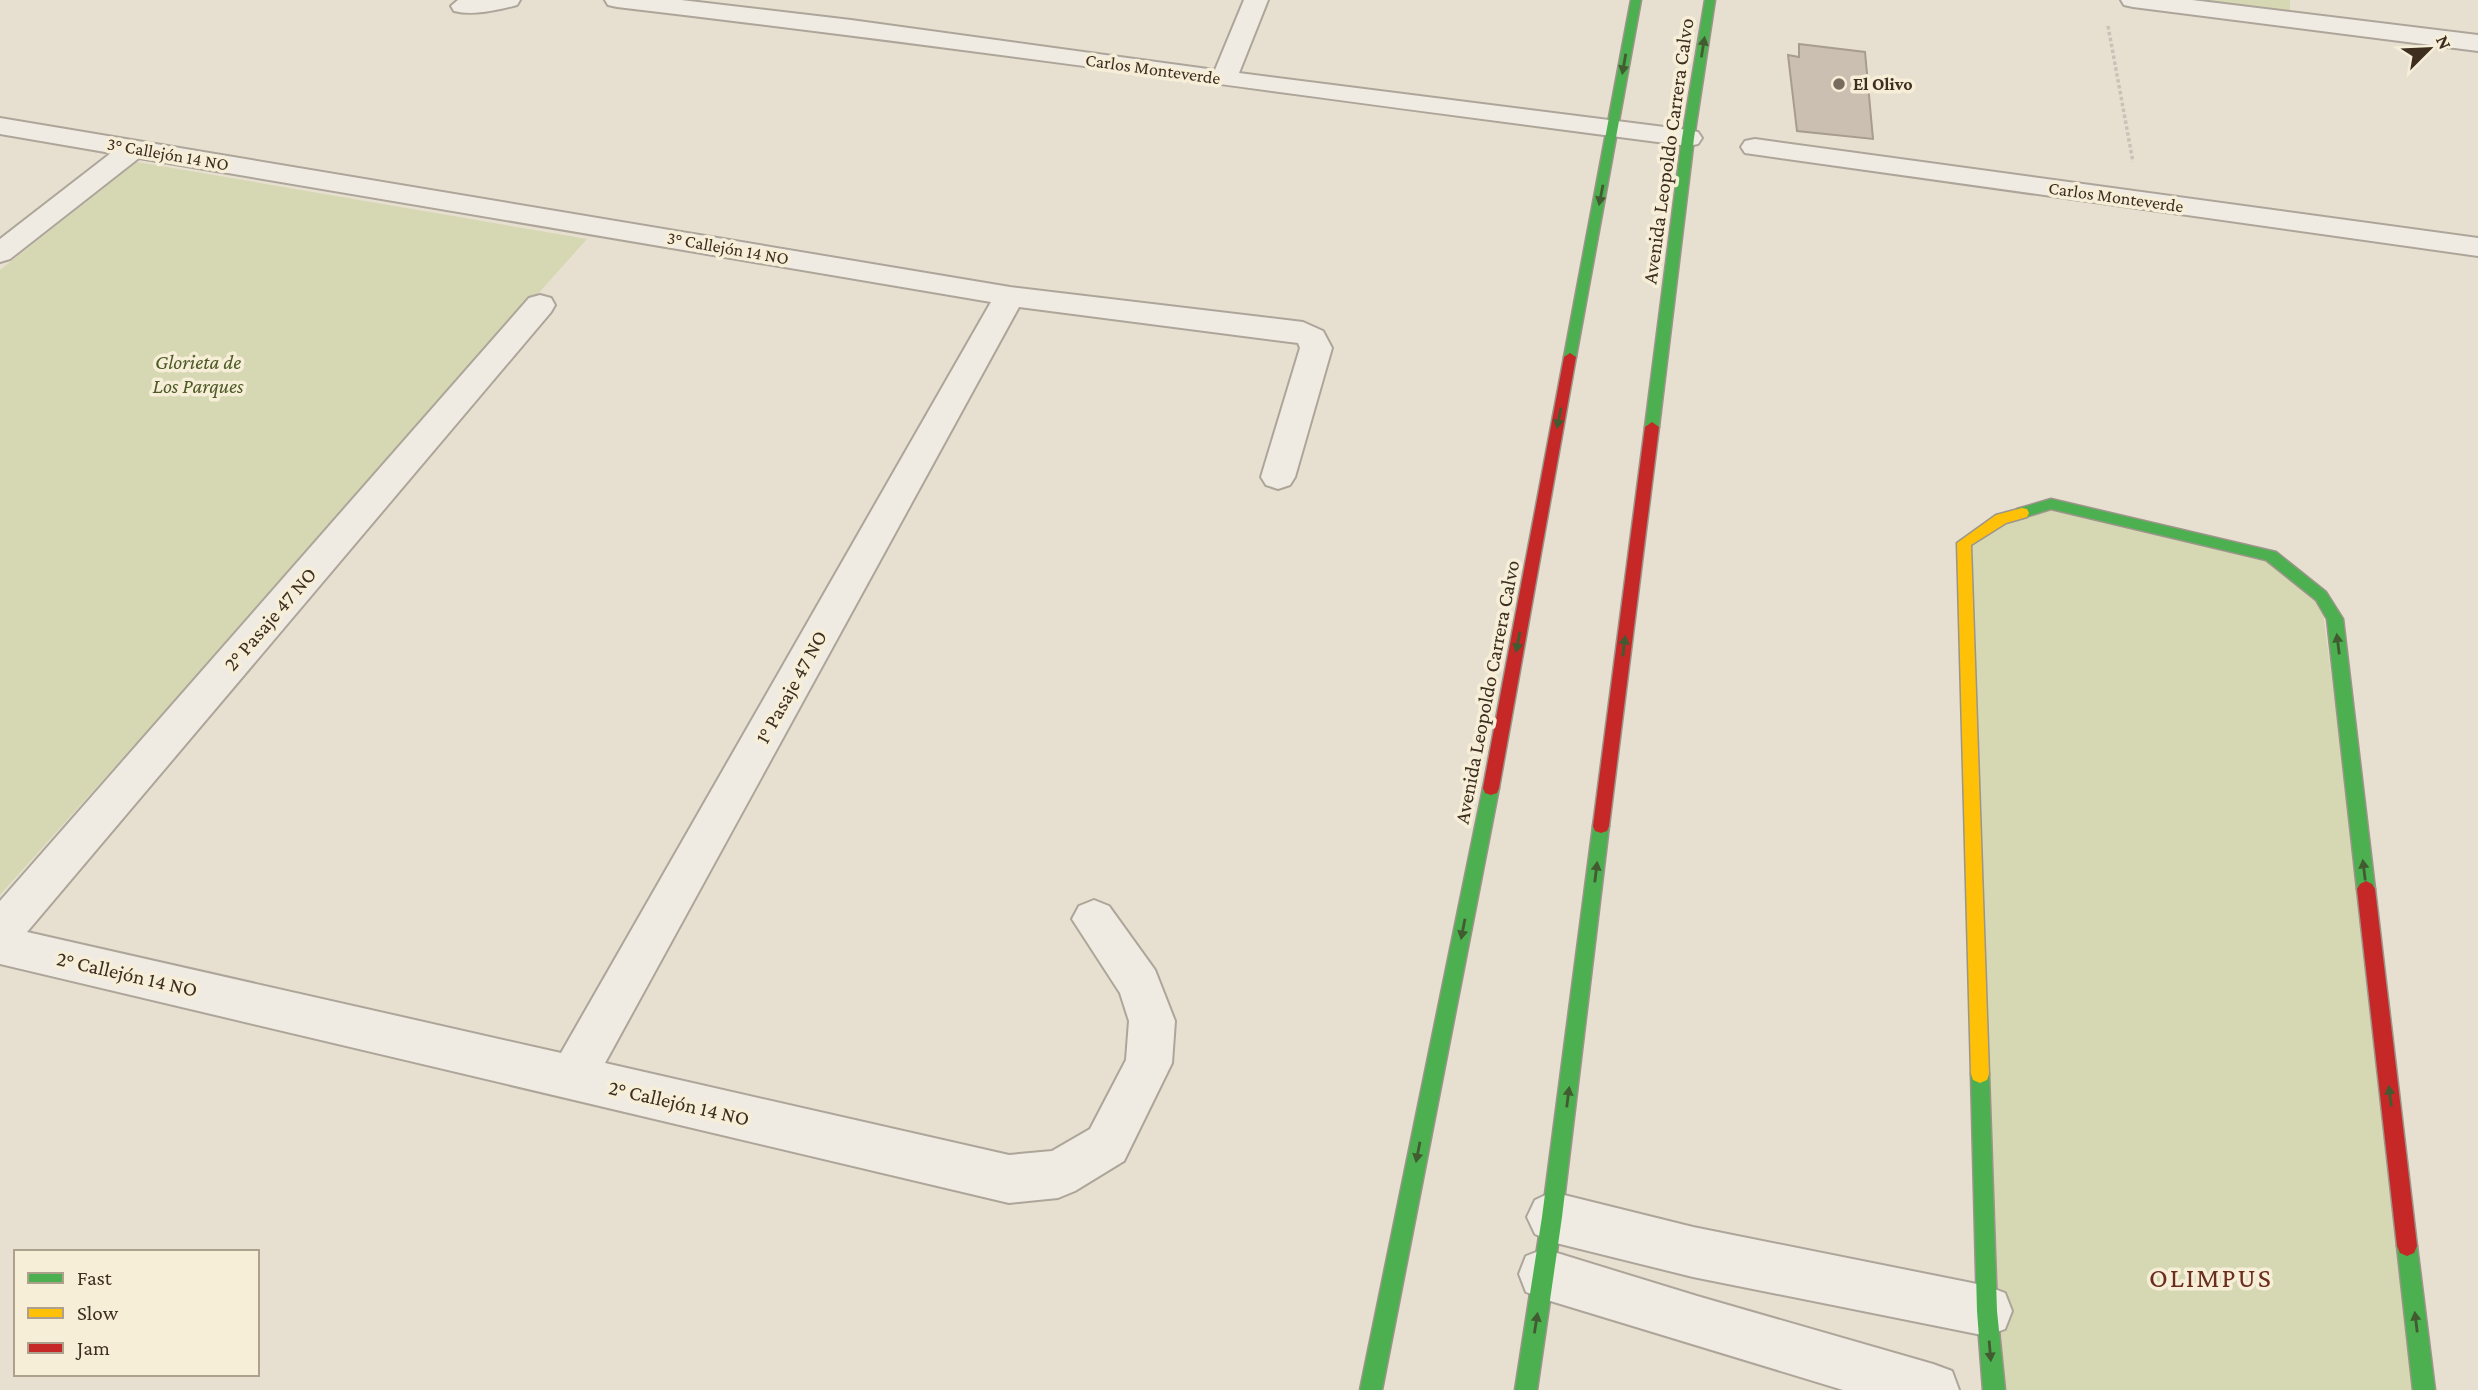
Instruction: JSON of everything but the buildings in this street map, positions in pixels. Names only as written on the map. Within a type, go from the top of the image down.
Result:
[{"type":"main road","name":"Avenida Leopoldo Carrera Calvo","points":[[1371,1390],[1477,862],[1636,0]]},
{"type":"main road","name":"Avenida Leopoldo Carrera Calvo","points":[[1526,1390],[1552,1217],[1688,138],[1710,0]]},
{"type":"main road","points":[[1994,1390],[1987,1311],[1964,543],[2001,519],[2051,504],[2271,556],[2321,596],[2335,619],[2424,1390]]},
{"type":"street","points":[[463,6],[508,0]]},
{"type":"street","name":"Carlos Monteverde","points":[[617,0],[858,18],[1224,79],[1688,138]]},
{"type":"street","points":[[1224,79],[1256,0]]},
{"type":"street","points":[[2133,0],[2478,43]]},
{"type":"street","name":"3° Callejón 14 NO","points":[[0,126],[1010,296],[1303,332],[1312,338],[1316,348],[1278,477]]},
{"type":"street","points":[[0,253],[134,148]]},
{"type":"street","name":"Carlos Monteverde","points":[[1755,148],[2478,247]]},
{"type":"street","name":"1° Pasaje 47 NO","points":[[572,1078],[1010,296]]},
{"type":"street","name":"2° Pasaje 47 NO","points":[[0,932],[540,305]]},
{"type":"street","name":"2° Callejón 14 NO","points":[[0,945],[1009,1179],[1058,1174],[1107,1145],[1149,1063],[1152,1021],[1139,984],[1094,919]]},
{"type":"street","points":[[1552,1217],[1693,1252],[1987,1311]]},
{"type":"street","points":[[1544,1274],[1933,1390]]},
{"type":"path","points":[[2106,13],[2140,201]]},
{"type":"green space","points":[[2133,0],[2290,0],[2290,20]]},
{"type":"green space","name":"Glorieta de Los Parques","points":[[137,162],[587,239],[0,895],[0,270]]},
{"type":"green space","points":[[2051,504],[2271,556],[2321,596],[2424,1390],[1994,1390],[1964,543]]},
{"type":"traffic: fast","points":[[1570,357],[1636,0]]},
{"type":"traffic: fast","points":[[1652,427],[1688,138],[1710,0]]},
{"type":"traffic: fast","points":[[2022,513],[2051,504],[2271,556],[2321,596],[2335,619],[2366,889]]},
{"type":"traffic: fast","points":[[1371,1390],[1491,788]]},
{"type":"traffic: fast","points":[[1526,1390],[1552,1217],[1601,826]]},
{"type":"traffic: fast","points":[[1980,1074],[1987,1311],[1994,1390]]},
{"type":"traffic: fast","points":[[2407,1246],[2424,1390]]},
{"type":"traffic: slow","points":[[1980,1074],[1964,543],[2001,519],[2022,513]]},
{"type":"traffic: jam","points":[[1491,788],[1570,357]]},
{"type":"traffic: jam","points":[[1601,826],[1652,427]]},
{"type":"traffic: jam","points":[[2366,889],[2407,1246]]},
{"type":"place","name":"El Olivo","points":[[1839,84]]},
{"type":"district","name":"OLIMPUS","points":[[2211,1277]]}]
